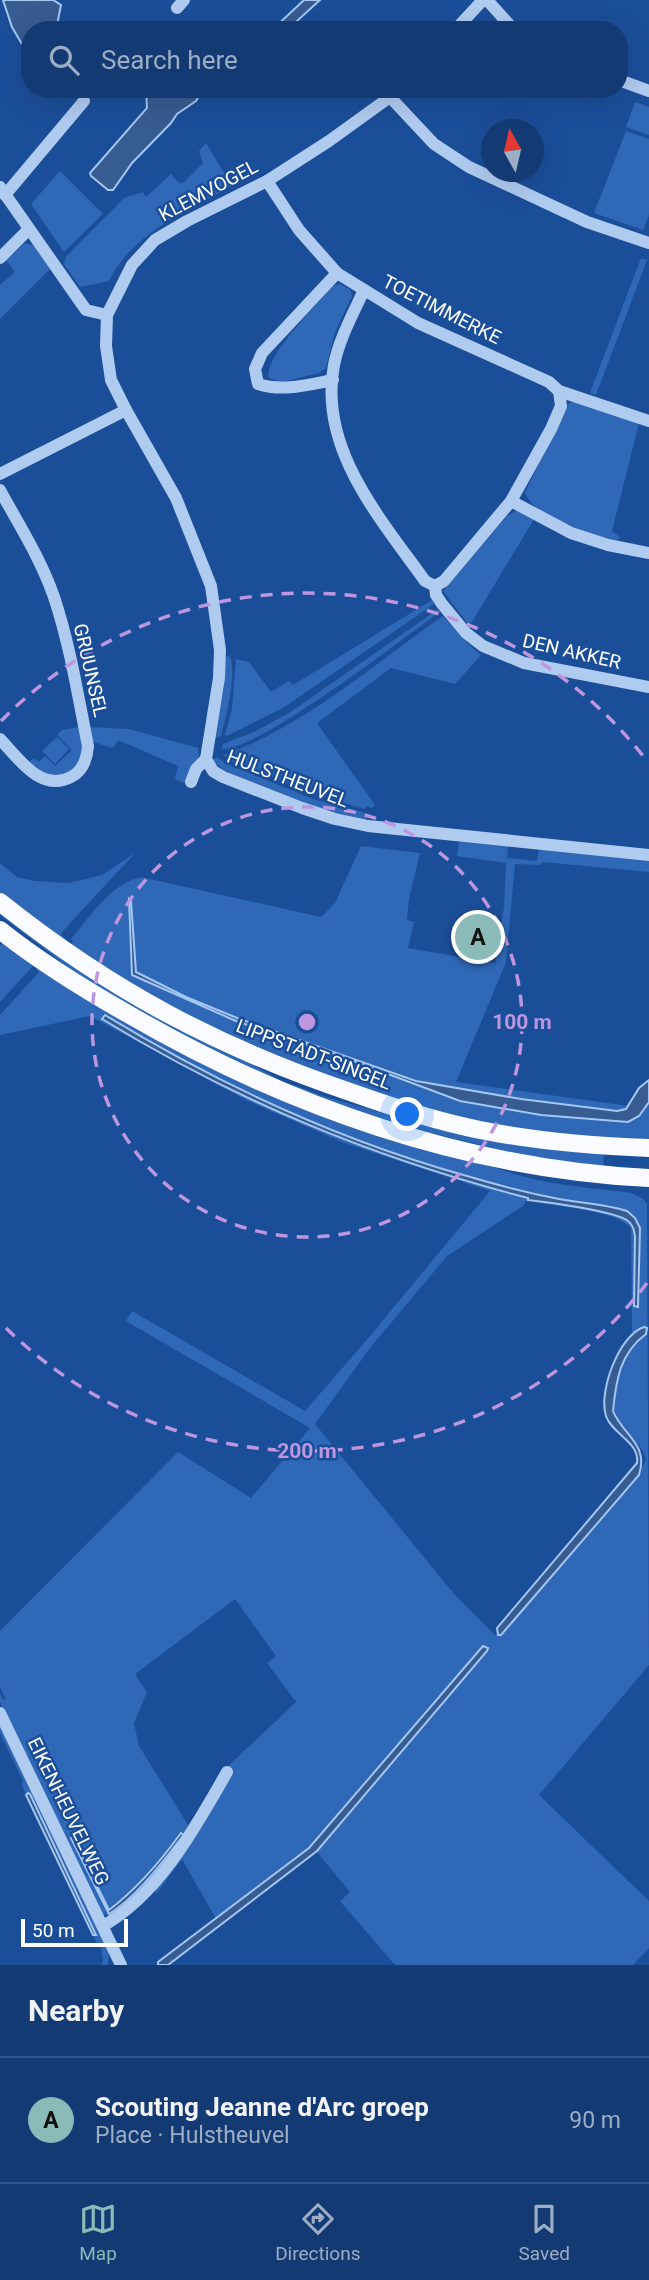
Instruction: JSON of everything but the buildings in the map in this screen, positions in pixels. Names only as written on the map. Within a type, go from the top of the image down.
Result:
[{"type":"main road","name":"LIPPSTADT-SINGEL","points":[[0,902],[85,966],[132,995],[237,1049],[316,1081],[410,1113],[481,1130],[563,1142],[649,1148]]},
{"type":"main road","points":[[0,930],[85,989],[161,1033],[239,1072],[328,1110],[393,1132],[538,1166],[649,1178]]},
{"type":"street","points":[[464,21],[485,0],[505,21]]},
{"type":"street","points":[[628,83],[649,91]]},
{"type":"street","name":"KLEMVOGEL","points":[[126,410],[108,367],[107,315],[132,265],[155,240],[267,181],[329,141],[387,98]]},
{"type":"street","points":[[398,98],[434,144],[469,167],[587,222],[649,243]]},
{"type":"street","points":[[84,101],[3,191],[86,310],[107,315]]},
{"type":"street","name":"TOETIMMERKE","points":[[267,181],[299,230],[337,273],[418,323],[549,382],[559,391]]},
{"type":"street","points":[[0,258],[29,229]]},
{"type":"street","points":[[332,380],[286,389],[269,388],[258,384],[255,369],[262,353],[337,273]]},
{"type":"street","name":"DEN AKKER","points":[[364,290],[339,344],[332,380],[331,403],[337,438],[347,463],[386,526],[425,581],[435,586],[436,595],[442,604],[466,633],[483,646],[524,663],[649,687]]},
{"type":"street","points":[[435,586],[444,581],[511,501],[551,429],[561,406],[559,391],[649,421]]},
{"type":"street","points":[[0,474],[126,410]]},
{"type":"street","name":"HULSTHEUVEL","points":[[126,410],[177,498],[211,586],[220,650],[219,678],[206,759],[213,771],[302,808],[357,824],[649,855]]},
{"type":"street","name":"GRUUNSEL","points":[[0,490],[41,563],[54,597],[86,735],[88,757],[75,775],[54,782],[33,774],[0,739]]},
{"type":"street","points":[[511,501],[571,533],[608,545],[649,553]]},
{"type":"street","points":[[191,782],[206,759]]},
{"type":"street","name":"EIKENHEUVELWEG","points":[[0,1713],[121,1965]]},
{"type":"street","points":[[103,1926],[133,1904],[154,1883],[195,1825],[227,1772]]},
{"type":"shaded area","points":[[3,0],[53,0],[61,5],[58,21],[21,21],[21,42],[12,27]]},
{"type":"shaded area","points":[[304,0],[320,0],[297,21],[282,21]]},
{"type":"shaded area","points":[[146,98],[198,98],[177,114],[132,163],[113,190],[108,190],[90,173],[147,108]]},
{"type":"shaded area","points":[[635,102],[649,107],[649,135],[626,127]]},
{"type":"shaded area","points":[[626,131],[649,139],[649,215],[643,230],[594,213]]},
{"type":"shaded area","points":[[206,143],[232,186],[180,214],[146,237],[119,264],[109,281],[80,287],[64,264],[66,257],[124,198],[143,192],[146,197],[171,174],[179,183],[184,182],[203,163],[199,151]]},
{"type":"shaded area","points":[[60,171],[103,214],[64,252],[31,204]]},
{"type":"shaded area","points":[[25,243],[33,245],[50,269],[0,319],[0,285],[15,272],[6,260]]},
{"type":"shaded area","points":[[641,258],[647,260],[596,395],[590,393]]},
{"type":"shaded area","points":[[340,284],[351,290],[352,296],[335,332],[326,368],[319,373],[282,382],[269,378],[269,369],[283,344],[333,286]]},
{"type":"shaded area","points":[[575,402],[639,423],[612,531],[621,538],[616,540],[564,524],[539,510],[525,492],[566,407]]},
{"type":"shaded area","points":[[515,511],[523,512],[534,519],[472,622],[468,624],[443,591],[507,516]]},
{"type":"shaded area","points":[[432,600],[434,604],[283,708],[225,735],[232,709],[236,659],[249,662],[271,692],[289,681],[293,685]]},
{"type":"shaded area","points":[[437,610],[441,611],[297,714],[240,745],[221,749],[223,744],[254,732],[289,713]]},
{"type":"shaded area","points":[[443,616],[481,655],[455,684],[391,668],[317,723],[375,805],[372,808],[367,806],[365,809],[329,799],[232,762],[223,755],[253,743],[310,711]]},
{"type":"shaded area","points":[[229,655],[232,683],[228,706],[221,736],[213,739],[224,689],[225,658]]},
{"type":"shaded area","points":[[79,727],[83,750],[79,766],[65,774],[53,775],[29,762],[34,758],[39,762],[45,756],[55,766],[72,750],[57,735],[62,730]]},
{"type":"shaded area","points":[[89,727],[129,729],[198,748],[199,757],[185,783],[175,779],[178,766],[118,740],[113,748],[93,742]]},
{"type":"shaded area","points":[[57,737],[69,749],[55,764],[42,751]]},
{"type":"shaded area","points":[[217,757],[227,764],[313,799],[363,812],[367,818],[365,820],[331,811],[260,787],[222,769],[213,760]]},
{"type":"shaded area","points":[[459,842],[508,846],[507,858],[537,861],[539,849],[649,861],[649,872],[543,862],[539,865],[515,864],[506,962],[456,1082],[629,1106],[626,1109],[610,1111],[426,1083],[237,1018],[186,997],[136,972],[129,900],[132,975],[236,1021],[460,1101],[541,1115],[628,1122],[639,1116],[649,1102],[649,1140],[592,1138],[490,1124],[328,1081],[134,991],[0,897],[0,863],[17,877],[70,883],[102,875],[135,853],[63,931],[61,935],[71,944],[71,939],[111,894],[120,886],[141,877],[321,917],[335,903],[361,846],[420,853],[409,899],[407,920],[414,922],[408,948],[495,963],[504,907],[506,863],[457,856]]},
{"type":"shaded area","points":[[129,899],[136,972],[237,1018],[416,1081],[521,1099],[617,1111],[626,1109],[639,1088],[649,1080],[649,1102],[639,1116],[628,1122],[541,1115],[460,1101],[236,1021],[132,975]]},
{"type":"shaded area","points":[[0,908],[206,1039],[280,1080],[326,1097],[436,1128],[604,1154],[603,1167],[524,1156],[376,1122],[278,1086],[107,997],[0,915]]},
{"type":"shaded area","points":[[4,938],[39,963],[149,1031],[225,1071],[304,1105],[533,1179],[631,1193],[647,1204],[649,1665],[539,1795],[649,1901],[649,1948],[633,1965],[395,1965],[340,1901],[350,1892],[316,1851],[487,1651],[485,1645],[309,1848],[216,1919],[182,1859],[156,1894],[154,1887],[204,1818],[230,1774],[225,1769],[296,1702],[267,1663],[276,1656],[235,1599],[135,1674],[147,1692],[134,1723],[139,1746],[190,1828],[149,1884],[115,1914],[111,1916],[103,1914],[0,1702],[0,1693],[3,1700],[6,1699],[0,1687],[0,1631],[178,1452],[251,1498],[310,1428],[126,1321],[132,1311],[305,1411],[490,1191],[342,1142],[246,1100],[90,1016],[0,1035],[0,1015],[39,972],[34,965],[0,1002],[0,946]],"holes":[[[105,1015],[264,1101],[376,1148],[491,1184],[621,1209],[636,1218],[640,1228],[639,1303],[635,1308],[635,1236],[630,1224],[597,1211],[532,1201],[600,1213],[631,1228],[632,1333],[647,1328],[646,1333],[628,1353],[621,1368],[613,1410],[646,1459],[639,1475],[501,1635],[495,1635],[455,1595],[315,1424],[370,1348],[447,1256],[523,1206],[528,1198],[416,1165],[308,1125],[256,1102],[153,1049],[102,1019]],[[181,1833],[184,1835],[150,1878],[109,1914],[71,1839],[73,1837],[109,1911],[148,1875]]]},
{"type":"shaded area","points":[[105,1015],[235,1087],[372,1145],[419,1162],[513,1189],[627,1211],[635,1218],[640,1228],[638,1307],[634,1306],[635,1236],[632,1226],[621,1217],[596,1210],[528,1200],[361,1146],[256,1102],[204,1076],[102,1019]]},
{"type":"shaded area","points":[[647,1328],[646,1334],[630,1350],[621,1368],[613,1411],[638,1447],[641,1455],[639,1475],[501,1635],[498,1635],[497,1628],[637,1463],[634,1449],[609,1422],[604,1406],[608,1379],[619,1352],[635,1332]]},
{"type":"shaded area","points":[[483,1646],[488,1648],[487,1651],[317,1851],[168,1965],[158,1965],[158,1962],[309,1848]]},
{"type":"shaded area","points":[[0,1725],[109,1952],[108,1965],[101,1965],[101,1946],[99,1948],[28,1794],[26,1795],[23,1781],[0,1733]]},
{"type":"shaded area","points":[[28,1793],[96,1935],[93,1935],[26,1795]]},
{"type":"shaded area","points":[[181,1833],[184,1835],[150,1878],[109,1914],[71,1838],[73,1837],[109,1910],[148,1874]]},
{"type":"place","name":"Scouting Jeanne d'Arc groep","points":[[478,937]]}]
